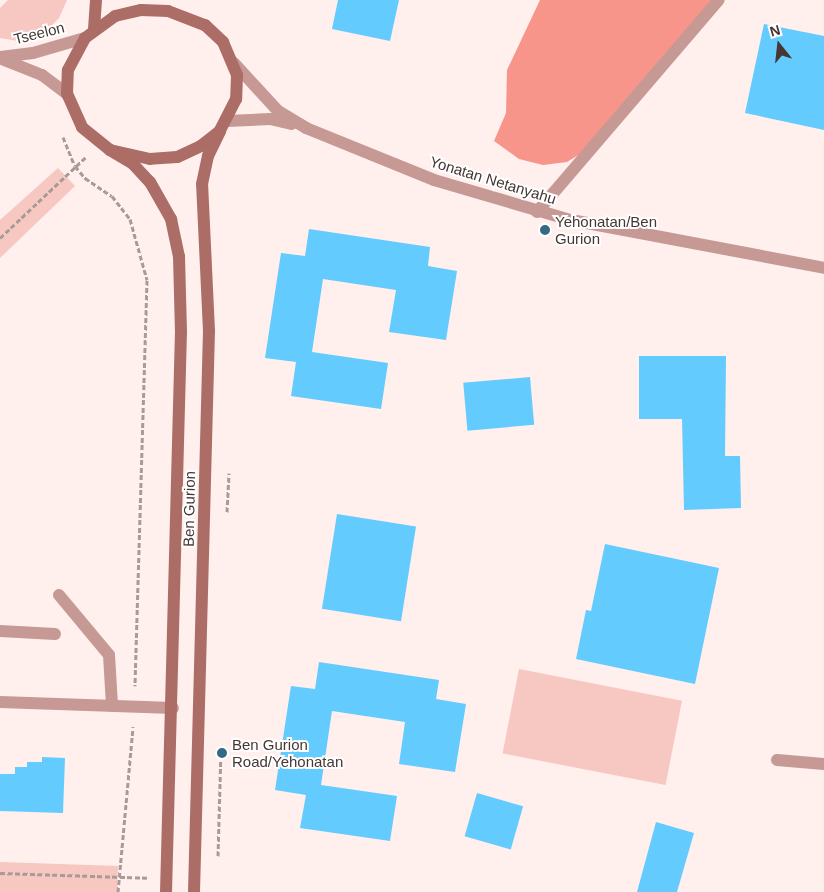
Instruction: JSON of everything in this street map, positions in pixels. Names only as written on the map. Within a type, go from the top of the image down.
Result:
[{"type":"street","points":[[96,0],[89,34],[68,70],[67,94],[75,117],[105,147],[136,158],[164,159],[189,152],[223,126],[238,87],[234,63],[214,33],[182,14],[169,0]]},
{"type":"street","points":[[537,212],[719,0]]},
{"type":"street","points":[[89,34],[115,16],[141,10],[182,14]]},
{"type":"street","name":"Tseelon","points":[[0,58],[34,53],[89,34]]},
{"type":"street","name":"Tseelon","points":[[0,58],[42,75],[67,94]]},
{"type":"street","name":"Yonatan Netanyahu","points":[[234,63],[264,99],[306,128]]},
{"type":"street","name":"Yonatan Netanyahu","points":[[223,126],[270,118],[306,128],[434,180],[537,212],[733,253],[824,268]]},
{"type":"street","name":"Ben Gurion","points":[[194,892],[208,331],[202,184],[208,156],[223,126]]},
{"type":"street","name":"Ben Gurion","points":[[105,147],[134,164],[150,182],[171,219],[179,256],[181,331],[173,708],[167,886]]},
{"type":"street","points":[[59,595],[109,655],[112,706]]},
{"type":"street","points":[[0,631],[56,634]]},
{"type":"street","points":[[0,702],[173,708]]},
{"type":"street","points":[[777,760],[824,764]]},
{"type":"path","points":[[62,134],[75,166],[85,178],[112,196],[130,219],[147,280],[135,706],[118,892]]},
{"type":"path","points":[[0,238],[75,166],[105,147]]},
{"type":"path","points":[[218,859],[222,792],[221,740]]},
{"type":"path","points":[[0,872],[119,876],[167,886]]},
{"type":"shaded area","points":[[8,0],[67,0],[59,18],[44,34],[18,41],[0,38],[0,8]]},
{"type":"shaded area","points":[[540,0],[719,0],[580,154],[567,162],[543,165],[519,159],[494,141],[506,113],[507,70]]},
{"type":"shaded area","points":[[58,168],[75,186],[0,258],[0,220]]},
{"type":"shaded area","points":[[519,669],[682,701],[666,785],[503,753]]},
{"type":"shaded area","points":[[0,862],[118,866],[117,892],[0,892]]},
{"type":"building","points":[[338,0],[399,0],[390,41],[332,29]]},
{"type":"building","points":[[764,24],[824,36],[824,130],[745,113]]},
{"type":"building","points":[[309,229],[430,247],[428,266],[457,271],[446,340],[389,332],[396,290],[323,279],[312,352],[388,363],[381,409],[291,396],[296,362],[265,358],[281,253],[305,256]]},
{"type":"building","points":[[639,356],[726,356],[725,456],[740,456],[741,508],[684,510],[682,419],[639,419]]},
{"type":"building","points":[[530,377],[534,425],[467,431],[463,383]]},
{"type":"building","points":[[337,514],[416,527],[401,621],[322,609]]},
{"type":"building","points":[[605,544],[719,568],[695,684],[576,659],[586,610],[591,611]]},
{"type":"building","points":[[319,662],[439,680],[436,699],[466,704],[455,772],[399,764],[405,722],[332,711],[321,785],[397,796],[390,841],[300,828],[306,795],[275,790],[291,686],[315,689]]},
{"type":"building","points":[[42,757],[65,758],[63,813],[0,811],[0,774],[15,774],[15,767],[27,767],[27,762],[42,762]]},
{"type":"building","points":[[477,793],[523,806],[511,849],[465,836]]},
{"type":"building","points":[[656,822],[694,833],[677,892],[637,892]]},
{"type":"place","name":"Yehonatan/Ben Gurion","points":[[545,230]]},
{"type":"place","name":"Ben Gurion Road/Yehonatan","points":[[222,753]]}]
